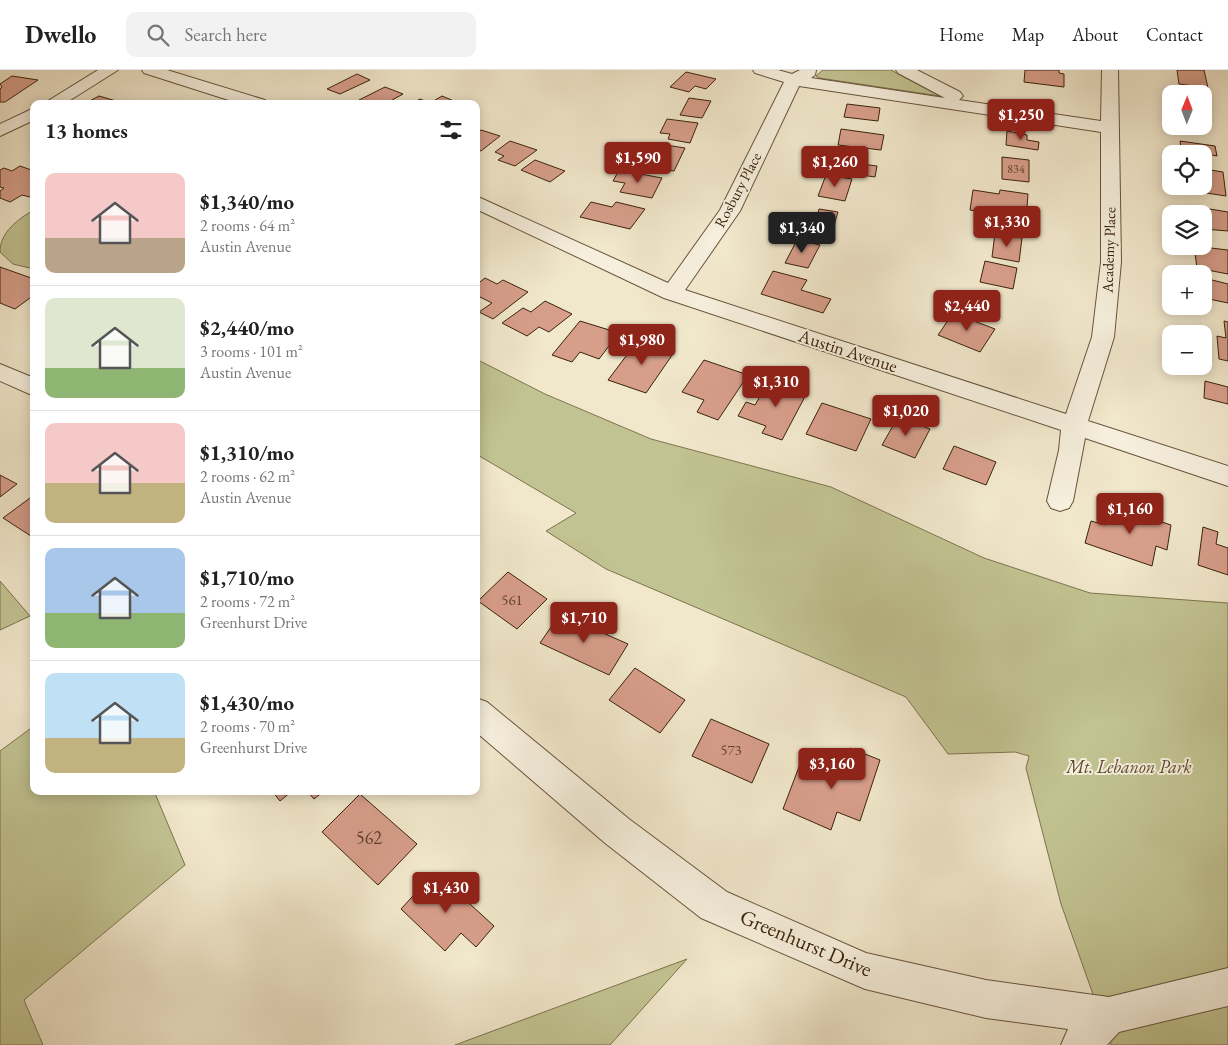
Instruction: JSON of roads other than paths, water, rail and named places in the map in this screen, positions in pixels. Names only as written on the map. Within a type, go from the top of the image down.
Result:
[{"type":"street","points":[[57,100],[110,70]]},
{"type":"street","points":[[150,70],[246,100]]},
{"type":"street","points":[[761,70],[793,80],[1110,128]]},
{"type":"street","points":[[793,80],[813,70]]},
{"type":"street","points":[[904,70],[973,106]]},
{"type":"street","name":"Academy Place","points":[[1060,501],[1072,450],[1074,424],[1103,337],[1111,262],[1110,70]]},
{"type":"street","name":"Rosbury Place","points":[[672,293],[730,211],[793,80]]},
{"type":"street","points":[[0,131],[30,115]]},
{"type":"street","name":"Austin Avenue","points":[[480,204],[672,293],[1228,476]]},
{"type":"street","points":[[0,372],[30,386]]},
{"type":"street","name":"Greenhurst Drive","points":[[480,715],[617,830],[714,905],[865,971],[986,999],[1109,1016],[1228,987]]},
{"type":"street","points":[[1080,1045],[1109,1016]]},
{"type":"park label","name":"Mt. Lebanon Park","points":[[1129,767]]}]
